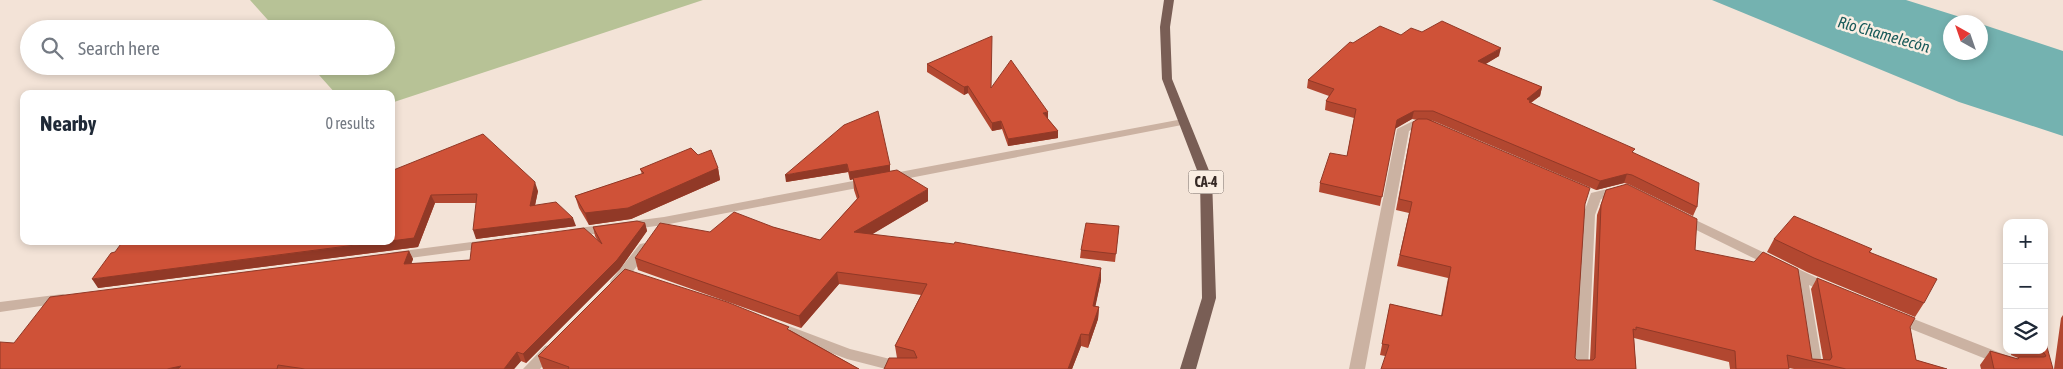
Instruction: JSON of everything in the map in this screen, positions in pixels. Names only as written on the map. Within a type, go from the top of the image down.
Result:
[{"type":"main road","name":"CA-4","points":[[1168,0],[1165,27],[1168,79],[1206,178],[1209,298],[1188,369]]},
{"type":"street","points":[[555,235],[664,221],[1184,122]]},
{"type":"street","points":[[1357,369],[1403,129],[1414,124],[1427,124],[1445,132]]},
{"type":"street","points":[[1580,369],[1591,194],[1624,189],[1633,193]]},
{"type":"street","points":[[1668,211],[1801,277],[1844,295]]},
{"type":"street","points":[[606,294],[631,275],[664,221]]},
{"type":"street","points":[[387,257],[496,242]]},
{"type":"street","points":[[1801,277],[1816,369]]},
{"type":"street","points":[[0,307],[80,297]]},
{"type":"street","points":[[1879,310],[2026,369]]},
{"type":"street","points":[[770,324],[847,354],[909,369]]},
{"type":"street","points":[[532,369],[559,342]]},
{"type":"green space","points":[[250,0],[703,0],[395,102],[395,90],[332,90],[319,75],[395,75],[395,20],[268,20]]},
{"type":"water","name":"Río Chamelecón","points":[[1712,0],[1906,0],[1954,15],[1943,15],[1943,60],[1988,60],[1988,26],[2063,51],[2063,136],[1959,102]]},
{"type":"building","points":[[1442,21],[1501,48],[1478,61],[1542,87],[1527,99],[1531,101],[1529,102],[1635,149],[1632,152],[1699,183],[1697,207],[1632,175],[1627,174],[1600,181],[1433,111],[1414,111],[1397,120],[1382,197],[1320,183],[1330,153],[1347,156],[1356,109],[1326,101],[1334,89],[1308,80],[1350,42],[1353,43],[1380,26],[1401,35],[1411,28],[1422,32]]},
{"type":"building","points":[[992,36],[991,88],[1011,60],[1048,112],[1043,113],[1058,131],[1008,139],[1001,121],[992,123],[968,86],[964,87],[927,64]]},
{"type":"building","points":[[878,111],[890,165],[849,172],[847,164],[785,175],[844,125]]},
{"type":"building","points":[[1418,119],[1427,119],[1590,188],[1585,204],[1575,358],[1577,360],[1593,360],[1595,358],[1601,205],[1606,190],[1627,184],[1697,219],[1695,250],[1754,262],[1763,252],[1798,269],[1812,359],[1830,360],[1832,357],[1817,278],[1915,318],[1910,327],[1916,360],[1947,369],[1846,369],[1787,355],[1789,369],[1736,369],[1735,351],[1636,327],[1636,330],[1633,329],[1636,369],[1381,369],[1389,345],[1382,344],[1390,304],[1442,316],[1451,267],[1400,255],[1412,202],[1399,199],[1413,122]]},
{"type":"building","points":[[483,134],[535,182],[530,206],[556,202],[573,218],[473,230],[477,194],[431,195],[414,238],[395,240],[395,169]]},
{"type":"building","points":[[691,148],[698,155],[711,150],[718,168],[628,208],[585,213],[575,196],[644,173],[640,169]]},
{"type":"building","points":[[897,170],[928,189],[854,232],[954,244],[955,242],[1101,268],[1093,306],[1099,307],[1089,335],[1081,334],[1068,369],[884,369],[889,358],[917,358],[914,351],[895,346],[927,284],[837,272],[799,316],[635,258],[660,223],[710,232],[734,212],[773,227],[820,240],[859,197],[853,178]]},
{"type":"building","points":[[1794,216],[1872,249],[1869,252],[1937,279],[1924,303],[1814,258],[1774,239]]},
{"type":"building","points":[[637,221],[645,223],[617,260],[523,354],[517,352],[504,369],[305,369],[278,365],[277,369],[178,369],[181,366],[167,369],[0,369],[0,342],[14,343],[50,297],[409,251],[404,264],[470,260],[472,243],[584,228],[602,244],[593,227]]},
{"type":"building","points":[[1086,223],[1119,226],[1116,254],[1081,250]]},
{"type":"building","points":[[120,245],[355,245],[92,279],[111,253],[115,252]]},
{"type":"building","points":[[625,269],[727,302],[789,327],[787,329],[859,369],[568,369],[569,367],[538,356]]},
{"type":"building","points":[[1990,351],[2018,359],[2019,357],[2046,356],[2045,354],[2048,354],[2048,351],[2053,369],[1994,369]]}]
